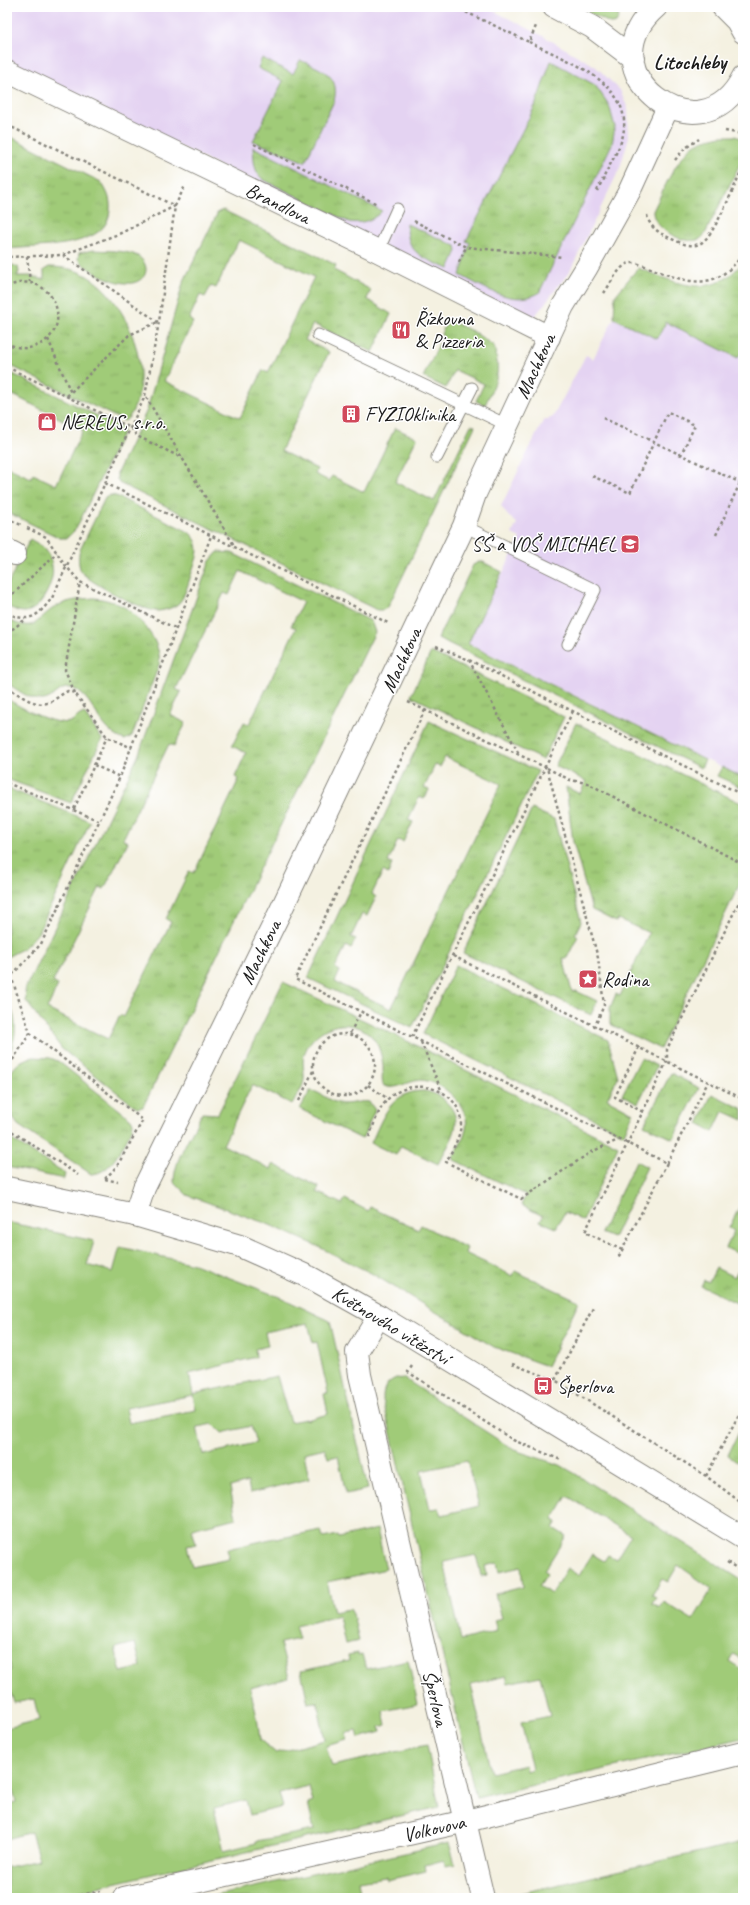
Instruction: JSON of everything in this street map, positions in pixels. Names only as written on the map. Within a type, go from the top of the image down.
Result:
[{"type":"street","points":[[655,7],[642,22],[638,30],[634,43],[633,58],[641,83],[652,97],[668,107],[688,111],[699,111],[718,104],[735,101],[739,85],[743,77]]},
{"type":"street","points":[[723,7],[734,17],[743,32]]},
{"type":"street","points":[[546,14],[592,27],[633,58]]},
{"type":"street","name":"Brandlova","points":[[7,71],[378,251],[548,337]]},
{"type":"street","name":"Machkova","points":[[135,1216],[144,1188],[260,953],[413,635],[464,526],[475,494],[548,337],[563,306],[587,267],[629,192],[668,107]]},
{"type":"street","name":"Květnového vítězství","points":[[7,1188],[135,1216],[240,1246],[311,1278],[379,1316],[743,1538]]},
{"type":"street","name":"Šperlova","points":[[379,1316],[357,1352],[360,1375],[483,1898]]},
{"type":"street","name":"Volkovova","points":[[124,1898],[466,1821],[743,1753]]},
{"type":"lane","points":[[378,251],[397,211]]},
{"type":"lane","points":[[318,335],[507,425]]},
{"type":"lane","points":[[437,457],[472,388]]},
{"type":"lane","points":[[464,526],[595,590],[568,644]]},
{"type":"path","points":[[456,7],[529,42],[546,14]]},
{"type":"path","points":[[7,125],[175,206]]},
{"type":"path","points":[[254,144],[397,211],[466,246],[565,258]]},
{"type":"path","points":[[7,613],[18,618],[33,617],[40,613],[52,598],[145,396],[159,322],[175,206],[196,163]]},
{"type":"path","points":[[650,209],[647,214],[648,221],[653,228],[677,241],[688,245],[698,245],[704,242],[712,232],[743,167]]},
{"type":"path","points":[[7,257],[63,255],[121,233],[175,206]]},
{"type":"path","points":[[602,297],[625,265],[632,263],[639,264],[680,280],[702,283],[716,279],[728,271],[743,254]]},
{"type":"path","points":[[63,255],[159,322]]},
{"type":"path","points":[[28,256],[30,282]]},
{"type":"path","points":[[7,287],[18,283],[30,282],[41,286],[50,294],[56,304],[58,315],[56,326],[48,339],[42,344],[31,348],[20,348],[7,343]]},
{"type":"path","points":[[67,397],[129,335],[159,322]]},
{"type":"path","points":[[48,339],[71,393]]},
{"type":"path","points":[[7,367],[131,428],[137,436],[182,458]]},
{"type":"path","points":[[145,396],[235,547]]},
{"type":"path","points":[[592,476],[630,493],[668,412],[694,425],[681,455]]},
{"type":"path","points":[[603,418],[742,484],[716,535]]},
{"type":"path","points":[[105,483],[413,635],[469,660],[743,795]]},
{"type":"path","points":[[7,518],[46,537],[66,566],[80,582],[177,629]]},
{"type":"path","points":[[7,976],[11,976],[41,944],[100,821],[132,748],[211,536]]},
{"type":"path","points":[[80,582],[65,670],[76,693],[108,737],[132,748]]},
{"type":"path","points":[[7,633],[26,618]]},
{"type":"path","points":[[469,660],[519,755]]},
{"type":"path","points":[[7,686],[31,701],[40,703],[47,703],[68,691],[76,693]]},
{"type":"path","points":[[402,699],[570,780],[587,783],[743,864]]},
{"type":"path","points":[[425,710],[295,979],[667,1163]]},
{"type":"path","points":[[412,1037],[547,768],[573,711]]},
{"type":"path","points":[[74,809],[108,737]]},
{"type":"path","points":[[94,765],[120,777]]},
{"type":"path","points":[[547,768],[598,958],[604,1004],[595,1026]]},
{"type":"path","points":[[7,783],[74,809],[100,821]]},
{"type":"path","points":[[622,1250],[585,1232],[667,1061],[667,1049],[743,894]]},
{"type":"path","points":[[453,956],[743,1099]]},
{"type":"path","points":[[7,964],[30,1033],[143,1120],[117,1166],[105,1179]]},
{"type":"path","points":[[350,1033],[360,1012]]},
{"type":"path","points":[[7,1069],[30,1033]]},
{"type":"path","points":[[338,1033],[350,1033],[361,1038],[370,1047],[375,1058],[375,1071],[368,1085],[362,1091],[350,1095],[338,1095],[326,1091],[318,1082],[313,1071],[313,1058],[318,1047],[326,1038],[338,1033]]},
{"type":"path","points":[[421,1042],[442,1092],[456,1107],[461,1120],[460,1133],[446,1162],[520,1199],[591,1152],[619,1140]]},
{"type":"path","points":[[639,1047],[615,1097],[643,1112]]},
{"type":"path","points":[[299,1101],[313,1071]]},
{"type":"path","points":[[618,1258],[708,1082]]},
{"type":"path","points":[[368,1085],[388,1099]]},
{"type":"path","points":[[369,1137],[380,1110],[388,1099],[398,1091],[411,1086],[424,1086],[442,1092]]},
{"type":"path","points":[[7,1128],[82,1178]]},
{"type":"path","points":[[100,1180],[105,1179],[144,1188]]},
{"type":"path","points":[[593,1308],[555,1380],[706,1476],[743,1504]]},
{"type":"path","points":[[430,1387],[513,1440]]},
{"type":"path","points":[[706,1476],[743,1407]]},
{"type":"shaded area","points":[[7,7],[486,7],[543,36],[595,66],[620,90],[628,109],[629,137],[620,168],[570,271],[532,320],[7,61]]},
{"type":"shaded area","name":"SŠ a VOŠ MICHAEL","points":[[614,318],[657,339],[666,322],[737,358],[743,350],[743,778],[468,643],[520,538],[512,534],[517,523],[508,516],[501,506],[543,421],[553,417],[586,355],[593,359]]},
{"type":"green space","points":[[577,7],[608,7],[618,12],[619,18],[616,23],[612,24]]},
{"type":"green space","points":[[262,58],[293,74],[300,60],[315,66],[332,79],[335,92],[334,101],[305,162],[253,141],[283,81],[258,68]]},
{"type":"green space","points":[[551,61],[595,85],[609,105],[615,127],[612,144],[539,293],[529,297],[509,297],[488,290],[460,275],[470,243],[466,241],[535,106]]},
{"type":"green space","points":[[7,135],[101,182],[108,194],[110,202],[109,216],[104,227],[94,235],[66,244],[7,249]]},
{"type":"green space","points":[[721,136],[735,136],[743,139],[743,163],[741,162],[706,232],[702,237],[693,241],[678,238],[670,234],[658,224],[654,217],[653,211],[670,175],[687,151],[700,142]]},
{"type":"green space","points":[[253,147],[382,211],[367,221],[349,222],[264,180],[260,177],[256,170]]},
{"type":"green space","points":[[223,210],[336,265],[334,270],[371,290],[367,299],[391,314],[373,352],[313,324],[305,340],[329,352],[281,451],[317,469],[315,474],[329,481],[332,476],[364,492],[395,428],[417,438],[395,482],[434,501],[471,425],[475,426],[388,607],[383,610],[377,610],[119,483],[117,479],[117,473],[147,410],[183,283],[218,212]],"holes":[[[239,240],[314,277],[268,373],[263,370],[240,418],[164,381],[193,322],[189,319],[200,295],[205,297],[211,286],[216,288]]]},
{"type":"green space","points":[[407,224],[456,246],[457,251],[449,269],[425,258],[414,249],[410,243]]},
{"type":"green space","points":[[93,250],[123,252],[138,256],[142,259],[146,267],[146,272],[141,279],[136,282],[122,283],[113,281],[96,273],[82,264],[78,259],[79,253]]},
{"type":"green space","points":[[743,262],[743,350],[738,358],[666,322],[657,339],[614,318],[615,296],[638,268],[667,279],[694,286],[719,282],[731,274]]},
{"type":"green space","points":[[7,263],[18,267],[19,272],[17,276],[31,276],[44,280],[44,270],[49,267],[64,268],[79,272],[94,281],[108,293],[129,326],[139,364],[140,383],[137,400],[131,414],[125,421],[7,364]]},
{"type":"green space","points":[[451,321],[474,332],[494,346],[497,364],[497,377],[485,405],[476,401],[484,384],[455,370],[446,388],[423,377],[443,336],[441,335],[443,328]]},
{"type":"green space","points":[[7,371],[122,428],[123,432],[76,529],[67,538],[60,538],[7,512],[7,467],[31,478],[33,474],[56,485],[83,430],[7,392]]},
{"type":"green space","points":[[110,495],[116,496],[187,531],[196,541],[198,550],[197,559],[182,600],[179,603],[165,610],[156,611],[149,609],[116,595],[93,582],[81,571],[79,566],[80,550],[105,498]]},
{"type":"green space","points":[[30,539],[46,550],[51,561],[53,574],[49,587],[39,604],[30,611],[22,612],[7,606],[7,586]]},
{"type":"green space","points":[[218,552],[232,553],[371,621],[375,632],[143,1107],[137,1108],[62,1049],[26,1001],[25,989],[138,756],[210,561]],"holes":[[[240,571],[303,602],[291,626],[296,628],[249,724],[244,722],[232,746],[246,753],[235,777],[239,779],[194,873],[189,871],[166,919],[171,922],[124,1017],[120,1015],[108,1039],[47,1009],[58,985],[53,982],[100,887],[104,889],[128,842],[123,839],[169,744],[174,746],[186,723],[170,715],[181,692],[176,689],[224,593],[229,595]]]},
{"type":"green space","points":[[483,562],[502,572],[468,644],[705,760],[701,768],[438,638],[473,565]]},
{"type":"green space","points":[[94,598],[113,602],[131,612],[144,625],[158,649],[159,665],[132,736],[125,740],[116,736],[103,724],[88,701],[76,690],[66,688],[45,700],[40,700],[27,696],[7,683],[7,620],[18,624],[31,625],[36,623],[61,604],[75,600]]},
{"type":"green space","points":[[431,652],[564,717],[543,760],[411,696]]},
{"type":"green space","points":[[7,699],[37,715],[55,721],[70,722],[84,713],[102,739],[71,803],[7,779]]},
{"type":"green space","points":[[429,721],[538,771],[412,1028],[308,978]],"holes":[[[445,757],[501,784],[391,1009],[335,982],[340,971],[335,968],[346,946],[351,948],[356,939],[351,937],[362,914],[367,916],[376,897],[372,894],[383,871],[388,874],[392,864],[388,862],[398,840],[403,842],[413,822],[408,820],[419,797],[424,799],[429,790],[424,788],[435,765],[440,767]]]},
{"type":"green space","points":[[576,723],[743,804],[743,877],[660,1049],[610,1024],[610,1008],[616,994],[620,996],[649,933],[618,919],[616,922],[592,910],[573,842],[566,787],[580,794],[586,781],[555,766]]},
{"type":"green space","points":[[722,767],[743,778],[743,788],[717,776]]},
{"type":"green space","points":[[7,788],[90,822],[38,933],[24,948],[7,957]]},
{"type":"green space","points":[[532,809],[554,819],[581,922],[575,934],[578,936],[567,958],[563,958],[572,992],[576,991],[597,1001],[591,1015],[463,953]]},
{"type":"green space","points":[[456,965],[608,1040],[618,1077],[607,1099],[633,1113],[624,1134],[423,1034]]},
{"type":"green space","points":[[283,982],[399,1037],[618,1146],[583,1221],[565,1212],[556,1228],[540,1221],[543,1216],[521,1205],[526,1195],[452,1159],[464,1137],[466,1129],[464,1112],[453,1096],[437,1084],[428,1081],[420,1080],[397,1087],[384,1086],[382,1081],[383,1062],[376,1042],[366,1031],[346,1025],[326,1029],[310,1042],[304,1055],[303,1083],[292,1104],[252,1085],[223,1145],[271,1169],[273,1164],[319,1187],[317,1192],[342,1204],[345,1199],[368,1211],[370,1207],[418,1230],[421,1225],[467,1248],[465,1253],[513,1276],[515,1271],[579,1301],[547,1366],[494,1347],[371,1273],[311,1243],[265,1223],[187,1195],[174,1182],[180,1156],[202,1113],[218,1114]]},
{"type":"green space","points":[[7,1000],[11,1007],[15,1022],[15,1037],[7,1059]]},
{"type":"green space","points":[[34,1057],[50,1058],[58,1061],[131,1119],[133,1123],[132,1129],[116,1158],[105,1169],[98,1173],[91,1174],[18,1125],[12,1116],[8,1106],[7,1095],[7,1084],[10,1074],[15,1066],[23,1060]]},
{"type":"green space","points":[[641,1058],[657,1066],[638,1103],[622,1095]]},
{"type":"green space","points":[[671,1073],[699,1088],[673,1139],[644,1125]]},
{"type":"green space","points":[[310,1091],[316,1092],[342,1104],[369,1102],[375,1110],[362,1139],[300,1109]]},
{"type":"green space","points":[[425,1091],[438,1096],[446,1102],[454,1112],[456,1120],[453,1135],[438,1164],[401,1146],[396,1155],[371,1143],[384,1115],[396,1100],[413,1092]]},
{"type":"green space","points":[[712,1094],[743,1109],[743,1120],[723,1111],[713,1132],[698,1124]]},
{"type":"green space","points":[[7,1137],[62,1171],[65,1174],[64,1179],[7,1167]]},
{"type":"green space","points":[[636,1161],[647,1167],[613,1238],[601,1233]]},
{"type":"green space","points":[[742,1202],[743,1256],[726,1248],[734,1231],[729,1228]]},
{"type":"green space","points":[[7,1222],[94,1241],[87,1265],[113,1272],[120,1247],[194,1264],[282,1298],[330,1321],[368,1489],[346,1494],[338,1456],[328,1458],[325,1448],[304,1453],[309,1479],[250,1493],[248,1482],[230,1487],[236,1518],[192,1529],[196,1544],[187,1546],[192,1567],[229,1559],[227,1549],[275,1538],[321,1530],[323,1538],[338,1535],[339,1538],[377,1529],[386,1569],[327,1582],[334,1612],[350,1609],[353,1614],[359,1641],[345,1644],[339,1616],[295,1626],[299,1639],[280,1643],[289,1678],[250,1688],[257,1717],[260,1740],[276,1753],[325,1740],[317,1702],[308,1703],[301,1671],[349,1661],[348,1655],[358,1653],[358,1655],[362,1654],[366,1669],[408,1660],[418,1704],[383,1711],[386,1725],[380,1727],[381,1732],[359,1738],[357,1731],[346,1733],[347,1740],[326,1746],[332,1766],[427,1745],[439,1807],[50,1898],[7,1898],[7,1867],[39,1860],[31,1832],[7,1839],[7,1805],[16,1802],[9,1773],[7,1773],[7,1728],[39,1720],[34,1699],[14,1703],[7,1679],[7,1671],[11,1670],[7,1648]],"holes":[[[308,1323],[313,1343],[317,1342],[328,1393],[324,1394],[328,1414],[306,1420],[290,1422],[277,1376],[193,1394],[189,1374],[256,1357],[255,1349],[268,1346],[265,1332]],[[193,1395],[196,1410],[129,1423],[126,1408]],[[213,1424],[222,1433],[251,1426],[256,1443],[203,1455],[197,1427]],[[135,1643],[141,1667],[121,1672],[115,1648]],[[309,1786],[313,1802],[308,1804],[314,1830],[256,1841],[256,1843],[224,1851],[214,1808],[246,1800],[250,1815],[283,1807],[279,1793]]]},
{"type":"green space","points":[[740,1267],[743,1268],[743,1306],[701,1286],[704,1280],[709,1282],[716,1268],[734,1277]]},
{"type":"green space","points":[[396,1378],[405,1379],[514,1450],[560,1465],[574,1473],[743,1581],[743,1654],[740,1658],[733,1654],[729,1661],[743,1670],[743,1738],[476,1798],[383,1400],[385,1387],[389,1382]],"holes":[[[467,1461],[479,1506],[442,1515],[439,1508],[430,1509],[421,1471]],[[567,1496],[631,1535],[616,1559],[608,1555],[604,1561],[592,1554],[579,1576],[567,1568],[551,1594],[539,1586],[547,1574],[544,1571],[566,1536],[553,1528],[557,1522],[553,1520]],[[476,1555],[481,1576],[487,1575],[485,1566],[497,1563],[499,1572],[521,1567],[523,1587],[495,1594],[502,1618],[494,1620],[497,1631],[461,1640],[444,1562]],[[678,1565],[712,1589],[693,1620],[664,1602],[660,1608],[652,1604],[656,1597],[652,1595],[662,1579],[668,1582]],[[506,1676],[508,1683],[540,1676],[550,1716],[521,1722],[532,1769],[526,1771],[525,1765],[491,1773],[471,1684]]]},
{"type":"green space","points":[[743,1424],[743,1465],[728,1455]]},
{"type":"green space","points":[[743,1842],[743,1898],[510,1898],[509,1896]]},
{"type":"green space","points":[[449,1843],[455,1864],[445,1866],[444,1860],[425,1865],[426,1871],[387,1880],[386,1877],[358,1881],[361,1898],[206,1898]]},
{"type":"place","name":"Řízkovna & Pizzeria","points":[[401,330]]},
{"type":"place","name":"FYZIOklinika","points":[[351,414]]},
{"type":"place","name":"NEREUS, s.r.o.","points":[[47,422]]},
{"type":"place","name":"SŠ a VOŠ MICHAEL","points":[[630,544]]},
{"type":"place","name":"Rodina","points":[[588,979]]},
{"type":"place","name":"Šperlova","points":[[543,1386]]},
{"type":"district","name":"Litochleby","points":[[690,62]]}]
